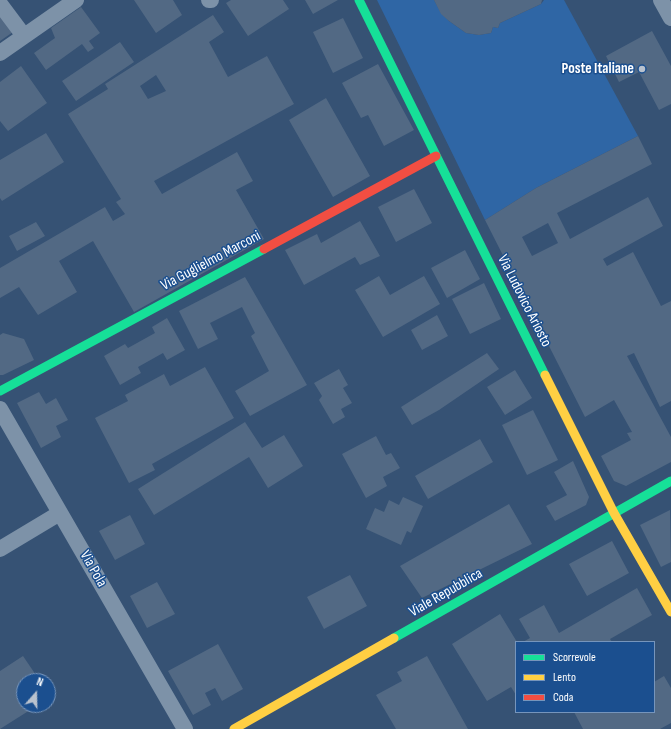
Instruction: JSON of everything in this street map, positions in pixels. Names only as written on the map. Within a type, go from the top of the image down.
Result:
[{"type":"street","points":[[0,53],[76,0]]},
{"type":"street","name":"Via Ludovico Ariosto","points":[[359,0],[614,513],[671,612]]},
{"type":"street","points":[[661,0],[671,18]]},
{"type":"street","points":[[0,4],[24,36]]},
{"type":"street","name":"Via Guglielmo Marconi","points":[[0,391],[436,156]]},
{"type":"street","name":"Via Pola","points":[[0,409],[185,729]]},
{"type":"street","name":"Viale Repubblica","points":[[234,729],[671,481]]},
{"type":"street","points":[[0,549],[60,513]]},
{"type":"shaded area","points":[[377,0],[434,0],[441,13],[449,21],[466,33],[479,35],[491,33],[493,27],[498,28],[500,23],[541,4],[544,0],[564,0],[638,136],[536,188],[485,220]]},
{"type":"building","points":[[134,0],[173,0],[182,15],[156,33]]},
{"type":"building","points":[[231,0],[283,0],[289,9],[248,36],[226,3]]},
{"type":"building","points":[[305,0],[338,0],[313,14]]},
{"type":"building","points":[[434,0],[542,0],[541,4],[500,23],[498,28],[493,27],[491,33],[479,35],[466,33],[449,21],[441,14]]},
{"type":"building","points":[[81,7],[100,33],[89,41],[94,48],[88,52],[82,44],[46,70],[34,53],[55,38],[51,28]]},
{"type":"building","points":[[0,11],[16,30],[0,41]]},
{"type":"building","points":[[213,15],[224,32],[209,42],[228,77],[267,56],[294,104],[154,181],[162,194],[237,152],[253,181],[236,190],[264,239],[134,312],[93,241],[59,261],[77,292],[38,315],[19,287],[0,298],[0,268],[105,207],[113,221],[125,214],[116,202],[121,199],[68,114],[108,89],[105,84]],"holes":[[[156,75],[166,91],[148,99],[140,86]]]},
{"type":"building","points":[[343,18],[363,58],[333,73],[313,32]]},
{"type":"building","name":"Poste Italiane","points":[[652,31],[671,66],[671,104],[659,110],[639,72],[619,82],[606,56]]},
{"type":"building","points":[[120,42],[134,62],[76,101],[62,81]]},
{"type":"building","points":[[378,64],[414,130],[384,146],[368,115],[361,118],[342,83]]},
{"type":"building","points":[[21,66],[47,103],[8,131],[0,121],[0,82]]},
{"type":"building","points":[[326,98],[370,176],[333,197],[289,120]]},
{"type":"building","points":[[46,133],[64,162],[2,201],[0,198],[0,160]]},
{"type":"building","points":[[638,136],[652,164],[557,213],[570,239],[648,197],[663,226],[603,259],[607,266],[633,252],[661,306],[671,301],[671,401],[660,407],[634,353],[627,356],[671,437],[671,462],[626,486],[614,481],[601,456],[631,440],[627,433],[632,432],[614,400],[585,417],[485,220],[536,188]],"holes":[[[548,223],[558,243],[532,256],[522,237]]]},
{"type":"building","points":[[414,189],[432,223],[396,242],[378,207]]},
{"type":"building","points":[[360,221],[380,256],[360,265],[355,257],[304,285],[285,250],[317,234],[321,243]]},
{"type":"building","points":[[36,222],[45,236],[17,251],[9,236]]},
{"type":"building","points":[[465,250],[480,279],[447,298],[431,268]]},
{"type":"building","points":[[379,276],[390,295],[424,276],[440,304],[383,337],[355,290]]},
{"type":"building","points":[[245,277],[307,385],[250,416],[235,391],[269,371],[251,336],[255,333],[242,307],[210,323],[218,339],[198,349],[179,311]]},
{"type":"building","points":[[484,283],[501,319],[470,334],[452,299]]},
{"type":"building","points":[[437,315],[448,336],[422,350],[411,330]]},
{"type":"building","points":[[167,318],[185,350],[167,360],[163,353],[138,367],[141,373],[120,385],[104,356],[125,344],[128,348],[155,333],[152,327]]},
{"type":"building","points":[[3,333],[24,339],[34,360],[3,375],[0,375],[0,335]]},
{"type":"building","points":[[487,353],[499,369],[439,410],[412,425],[401,407]]},
{"type":"building","points":[[205,367],[234,418],[152,464],[155,470],[129,483],[95,418],[128,401],[125,395],[164,374],[170,386]]},
{"type":"building","points":[[339,369],[348,385],[343,388],[352,403],[341,409],[345,417],[333,424],[319,400],[322,396],[314,383]]},
{"type":"building","points":[[515,370],[532,398],[505,415],[487,387]]},
{"type":"building","points":[[39,392],[46,404],[56,398],[68,420],[56,426],[61,437],[41,448],[17,403]]},
{"type":"building","points":[[533,410],[558,460],[527,475],[502,425]]},
{"type":"building","points":[[245,422],[262,448],[284,435],[303,466],[268,488],[249,457],[154,515],[138,489]]},
{"type":"building","points":[[376,436],[386,455],[391,453],[400,468],[383,477],[387,486],[366,498],[342,454]]},
{"type":"building","points":[[480,439],[493,462],[428,499],[415,476]]},
{"type":"building","points":[[573,461],[589,497],[586,505],[555,521],[546,506],[567,495],[554,472]]},
{"type":"building","points":[[403,497],[423,506],[411,533],[407,531],[401,545],[366,529],[375,508],[384,512],[389,500],[399,505]]},
{"type":"building","points":[[509,504],[532,544],[422,598],[400,566]]},
{"type":"building","points":[[670,510],[671,562],[661,567],[640,525]]},
{"type":"building","points":[[130,515],[145,544],[115,560],[99,531]]},
{"type":"building","points":[[612,541],[629,573],[587,596],[569,564]]},
{"type":"building","points":[[350,575],[367,606],[324,629],[307,597]]},
{"type":"building","points":[[157,582],[175,614],[147,628],[130,596]]},
{"type":"building","points":[[637,588],[652,615],[610,639],[611,641],[525,641],[530,638],[519,619],[544,605],[559,633]]},
{"type":"building","points":[[500,614],[516,641],[515,641],[515,693],[511,687],[487,701],[452,644]]},
{"type":"building","points":[[218,644],[243,689],[222,701],[215,688],[205,693],[211,705],[193,715],[168,671]]},
{"type":"building","points":[[23,656],[35,673],[16,673],[16,713],[25,713],[0,729],[0,671]]},
{"type":"building","points":[[427,656],[468,729],[396,729],[376,695],[402,681],[397,672]]},
{"type":"building","points":[[664,676],[671,688],[671,723],[660,729],[583,729],[575,713],[655,713],[655,681]]},
{"type":"traffic: fast","points":[[359,0],[545,375]]},
{"type":"traffic: fast","points":[[0,391],[264,249]]},
{"type":"traffic: fast","points":[[394,638],[671,481]]},
{"type":"traffic: slow","points":[[545,375],[614,513],[671,612]]},
{"type":"traffic: slow","points":[[234,729],[394,638]]},
{"type":"traffic: jam","points":[[264,249],[436,156]]},
{"type":"place","name":"Poste Italiane","points":[[642,69]]}]
